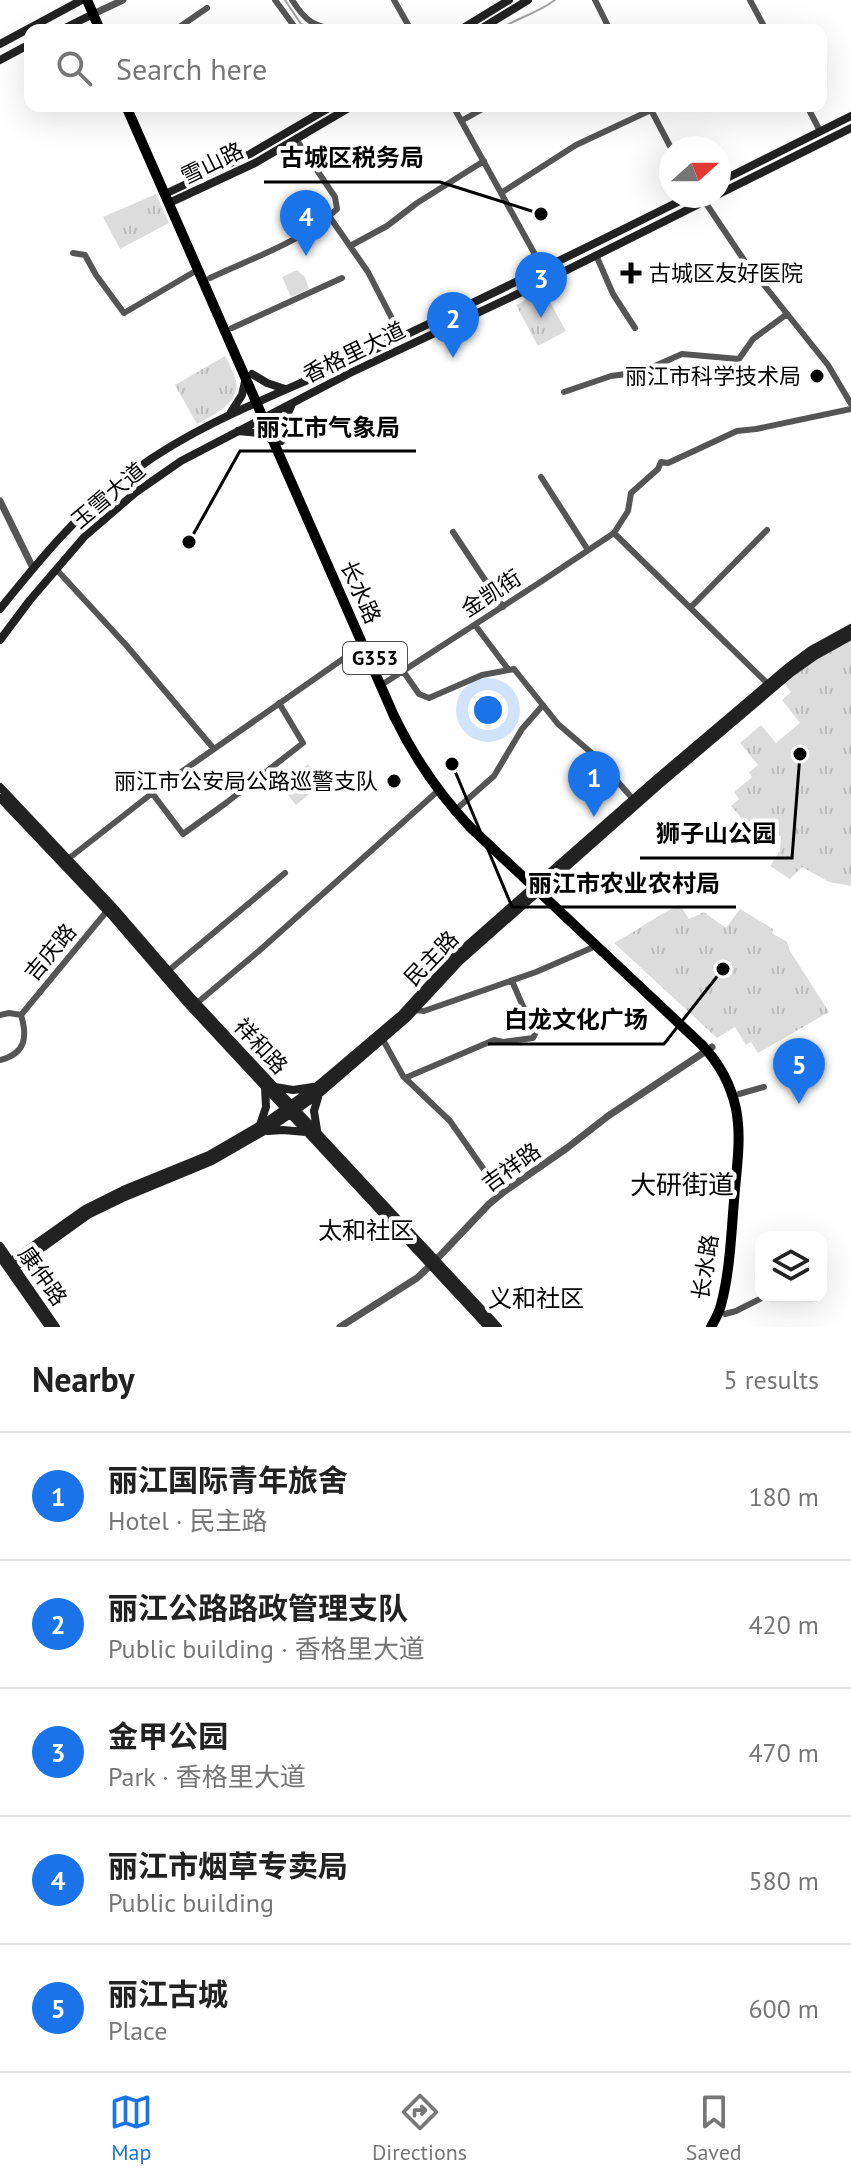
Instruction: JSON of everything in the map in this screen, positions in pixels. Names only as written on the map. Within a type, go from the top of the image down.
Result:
[{"type":"highway","points":[[82,0],[96,24]]},
{"type":"highway","points":[[90,16],[92,24]]},
{"type":"highway","name":"长水路","points":[[129,112],[210,278],[249,375]]},
{"type":"highway","name":"长水路","points":[[135,112],[199,269],[417,746],[460,806],[538,887],[596,946],[710,1049],[730,1088],[739,1126],[738,1155],[728,1267],[721,1306],[711,1327]]},
{"type":"highway","name":"长水路","points":[[277,441],[402,733],[439,790],[470,827],[724,1063],[739,1094],[744,1118],[744,1155],[734,1268],[725,1314],[718,1327]]},
{"type":"main road","points":[[37,24],[82,0]]},
{"type":"main road","points":[[470,24],[509,0]]},
{"type":"main road","points":[[489,24],[528,0]]},
{"type":"main road","points":[[73,24],[90,16]]},
{"type":"main road","points":[[0,44],[24,31]]},
{"type":"main road","points":[[0,60],[24,47]]},
{"type":"main road","name":"雪山路","points":[[170,197],[322,112]]},
{"type":"main road","name":"雪山路","points":[[170,197],[222,180],[342,112]]},
{"type":"main road","points":[[731,176],[851,116]]},
{"type":"main road","name":"香格里大道","points":[[731,188],[851,128]]},
{"type":"main road","name":"香格里大道","points":[[260,401],[666,208]]},
{"type":"main road","name":"香格里大道","points":[[266,416],[596,255],[684,208]]},
{"type":"main road","points":[[229,415],[242,395],[249,375],[286,389]]},
{"type":"main road","name":"玉雪大道","points":[[0,609],[72,524],[124,478],[172,445],[260,401]]},
{"type":"main road","points":[[237,431],[258,433],[277,441],[294,402]]},
{"type":"main road","name":"玉雪大道","points":[[0,640],[85,536],[135,493],[181,461],[266,416]]},
{"type":"main road","name":"民主路","points":[[8,1265],[88,1215],[212,1161],[318,1090],[383,1040],[460,961],[633,799],[811,650],[851,628]]},
{"type":"main road","name":"民主路","points":[[318,1090],[402,1014],[455,956],[791,673],[851,636]]},
{"type":"main road","name":"祥和路","points":[[0,787],[116,910],[291,1110],[319,1134],[488,1327]]},
{"type":"main road","name":"祥和路","points":[[1,802],[107,911],[186,1002],[270,1087]]},
{"type":"main road","points":[[307,1133],[261,1129],[270,1087],[318,1090],[314,1117],[319,1134]]},
{"type":"main road","name":"祥和路","points":[[291,1110],[307,1133],[498,1327]]},
{"type":"main road","name":"康仲路","points":[[0,1246],[8,1265],[50,1327]]},
{"type":"street","points":[[90,16],[123,0]]},
{"type":"street","points":[[275,0],[293,24]]},
{"type":"street","points":[[292,0],[302,16],[313,24]]},
{"type":"street","points":[[394,0],[408,24]]},
{"type":"street","points":[[595,0],[607,24]]},
{"type":"street","points":[[750,0],[763,24]]},
{"type":"street","points":[[102,24],[109,7]]},
{"type":"street","points":[[184,24],[207,8]]},
{"type":"street","points":[[456,112],[543,269]]},
{"type":"street","points":[[461,121],[477,112]]},
{"type":"street","points":[[501,193],[576,145],[642,112]]},
{"type":"street","points":[[652,112],[665,136]]},
{"type":"street","points":[[810,112],[820,131]]},
{"type":"street","points":[[210,278],[286,243],[337,209],[337,200],[296,139]]},
{"type":"street","points":[[350,246],[387,226],[417,203],[484,161]]},
{"type":"street","points":[[710,208],[744,260],[828,365],[851,406],[737,431],[668,463],[661,462],[658,469],[631,493],[628,511],[614,533],[768,684]]},
{"type":"street","points":[[329,216],[374,284],[401,336]]},
{"type":"street","points":[[73,253],[85,255],[124,313],[199,269]]},
{"type":"street","points":[[596,255],[613,294],[635,328]]},
{"type":"street","points":[[232,328],[342,278]]},
{"type":"street","points":[[564,392],[611,376],[641,372],[682,354],[739,359],[753,339],[787,314]]},
{"type":"street","points":[[541,477],[588,550]]},
{"type":"street","points":[[1,506],[33,568]]},
{"type":"street","points":[[691,607],[767,530]]},
{"type":"street","points":[[453,532],[503,607]]},
{"type":"street","name":"金凯街","points":[[386,682],[614,533]]},
{"type":"street","points":[[56,569],[126,645],[214,749]]},
{"type":"street","points":[[475,625],[508,669]]},
{"type":"street","points":[[68,859],[152,793],[363,645]]},
{"type":"street","points":[[403,671],[419,694],[429,698],[482,675],[514,669],[563,729],[594,755],[633,799]]},
{"type":"street","points":[[152,793],[183,834],[303,743],[279,703]]},
{"type":"street","points":[[460,806],[494,776],[522,729],[543,705]]},
{"type":"street","points":[[197,1003],[439,790]]},
{"type":"street","points":[[168,971],[285,873]]},
{"type":"street","name":"吉庆路","points":[[21,1015],[107,911]]},
{"type":"street","points":[[415,1010],[424,1011],[512,981],[596,946]]},
{"type":"street","points":[[405,1078],[494,1040],[503,1042],[533,1038],[535,1034],[512,981]]},
{"type":"street","points":[[0,1015],[21,1015],[24,1033],[20,1049],[0,1060]]},
{"type":"street","points":[[383,1040],[405,1078],[450,1121],[501,1194]]},
{"type":"street","name":"吉祥路","points":[[340,1327],[417,1278],[501,1194],[608,1116],[710,1049]]},
{"type":"street","points":[[739,1094],[764,1087]]},
{"type":"street","points":[[725,1314],[755,1302]]},
{"type":"green space","points":[[156,194],[169,223],[120,249],[103,217]]},
{"type":"green space","points":[[297,270],[305,277],[309,289],[291,297],[282,277]]},
{"type":"green space","points":[[544,291],[566,331],[538,346],[516,305]]},
{"type":"green space","points":[[225,356],[236,381],[234,396],[224,408],[197,424],[175,385]]},
{"type":"green space","points":[[851,640],[851,886],[829,882],[802,867],[790,879],[770,866],[780,851],[781,836],[754,833],[731,806],[739,799],[734,792],[752,777],[749,772],[758,765],[740,743],[761,725],[776,743],[800,723],[782,700],[791,692],[784,683],[819,657]]},
{"type":"green space","points":[[308,764],[323,783],[296,805],[281,786]]},
{"type":"green space","points":[[680,905],[689,919],[704,912],[726,928],[740,909],[773,929],[772,933],[787,942],[829,1012],[758,1053],[751,1042],[746,1045],[735,1027],[717,1038],[614,943]]},
{"type":"waterway","points":[[285,0],[301,24]]},
{"type":"waterway","points":[[509,24],[555,0]]},
{"type":"place","name":"古城区税务局","points":[[541,214]]},
{"type":"place","name":"丽江市烟草专卖局","points":[[306,256]]},
{"type":"place","name":"古城区友好医院","points":[[631,273]]},
{"type":"place","name":"金甲公园","points":[[541,318]]},
{"type":"place","name":"丽江公路路政管理支队","points":[[453,358]]},
{"type":"place","name":"丽江市科学技术局","points":[[817,376]]},
{"type":"place","name":"丽江市气象局","points":[[189,542]]},
{"type":"place","name":"狮子山公园","points":[[800,754]]},
{"type":"place","name":"丽江市农业农村局","points":[[452,764]]},
{"type":"place","name":"丽江市公安局公路巡警支队","points":[[394,781]]},
{"type":"place","name":"丽江国际青年旅舍","points":[[594,817]]},
{"type":"place","name":"白龙文化广场","points":[[723,969]]},
{"type":"place","name":"丽江古城","points":[[799,1104]]},
{"type":"district","name":"大研街道","points":[[682,1185]]},
{"type":"district","name":"太和社区","points":[[366,1231]]},
{"type":"district","name":"义和社区","points":[[536,1299]]}]
